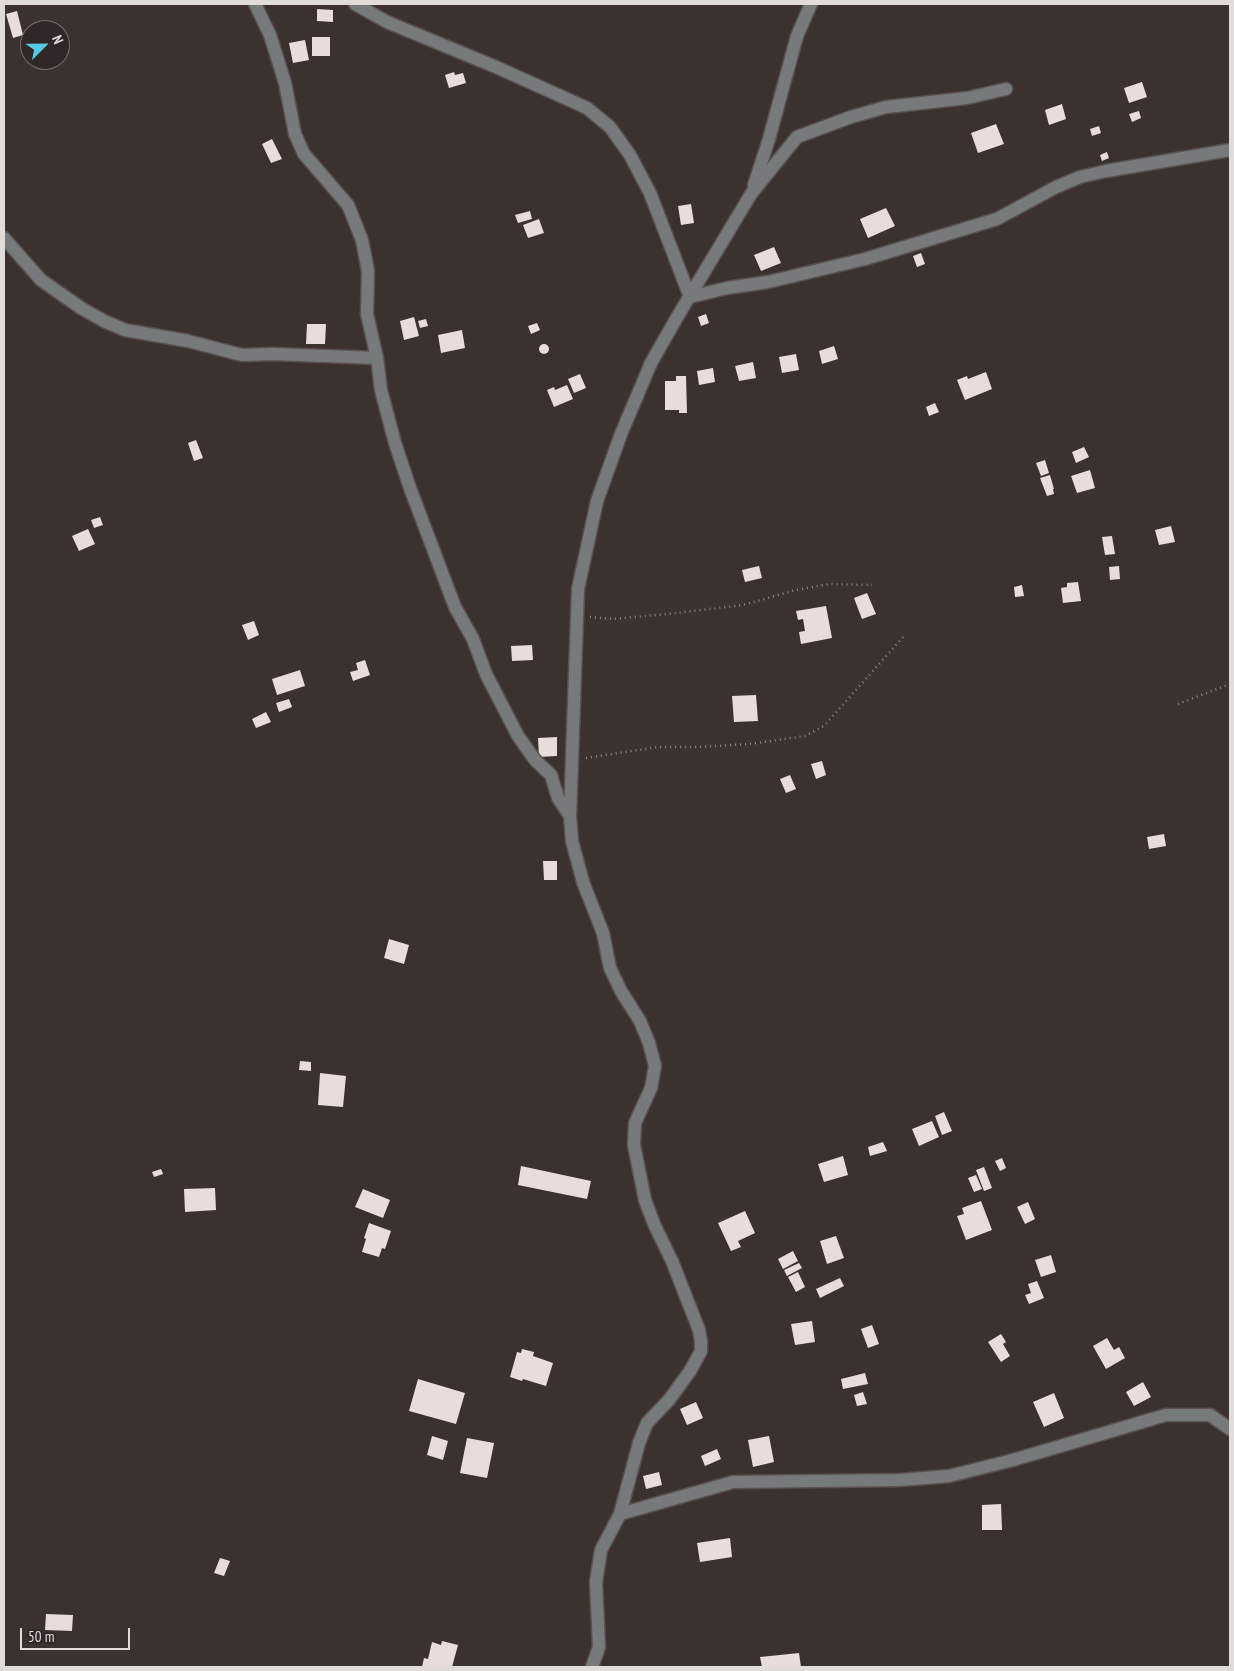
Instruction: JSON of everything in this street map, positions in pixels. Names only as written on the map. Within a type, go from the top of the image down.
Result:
[{"type":"street","points":[[255,4],[270,35],[285,83],[295,134],[304,154],[348,205],[362,240],[368,271],[367,314],[377,358],[381,390],[402,464],[455,607],[473,639],[486,674],[518,736],[535,760],[551,775],[558,798],[570,816]]},
{"type":"street","points":[[355,4],[387,22],[587,108],[610,127],[630,155],[650,193],[690,297]]},
{"type":"street","points":[[751,194],[797,36],[811,4]]},
{"type":"street","points":[[592,1667],[600,1647],[596,1582],[601,1550],[620,1514],[639,1442],[648,1423],[669,1400],[690,1371],[701,1351],[700,1330],[651,1216],[634,1145],[635,1124],[651,1088],[655,1066],[649,1043],[640,1021],[621,991],[610,968],[603,933],[583,882],[572,841],[570,816],[576,616],[578,590],[597,501],[622,434],[652,363],[751,194],[797,137],[851,117],[886,107],[967,98],[1006,89]]},
{"type":"street","points":[[690,297],[727,288],[768,282],[865,259],[997,219],[1056,187],[1080,178],[1106,171],[1230,150]]},
{"type":"street","points":[[4,238],[41,280],[81,308],[125,330],[188,341],[242,355],[273,354],[377,358]]},
{"type":"street","points":[[620,1514],[733,1482],[900,1480],[949,1476],[1013,1460],[1166,1415],[1210,1416],[1230,1428]]},
{"type":"path","points":[[576,616],[613,619],[667,614],[743,605],[796,590],[830,584],[872,585]]},
{"type":"path","points":[[572,760],[658,746],[698,747],[749,744],[805,736],[824,726],[904,636]]},
{"type":"path","points":[[1178,704],[1230,684]]},
{"type":"building","points":[[317,9],[333,10],[333,22],[317,21]]},
{"type":"building","points":[[17,11],[20,23],[20,36],[13,38],[6,14]]},
{"type":"building","points":[[312,37],[330,37],[330,56],[312,56]]},
{"type":"building","points":[[305,40],[309,60],[293,63],[289,43]]},
{"type":"building","points":[[454,72],[455,75],[463,73],[466,83],[449,88],[445,75]]},
{"type":"building","points":[[1142,82],[1147,97],[1129,103],[1124,88]]},
{"type":"building","points":[[1062,104],[1066,119],[1049,125],[1045,110]]},
{"type":"building","points":[[1139,111],[1141,118],[1132,122],[1129,114]]},
{"type":"building","points":[[996,124],[1004,144],[978,153],[971,133]]},
{"type":"building","points":[[1099,126],[1101,133],[1092,136],[1090,129]]},
{"type":"building","points":[[272,139],[282,159],[271,163],[262,144]]},
{"type":"building","points":[[1107,152],[1109,158],[1102,161],[1100,155]]},
{"type":"building","points":[[691,204],[694,223],[681,225],[678,206]]},
{"type":"building","points":[[886,208],[895,226],[868,238],[860,219]]},
{"type":"building","points":[[530,211],[532,219],[518,223],[515,215]]},
{"type":"building","points":[[539,219],[544,233],[528,238],[523,225]]},
{"type":"building","points":[[774,247],[781,263],[761,271],[754,255]]},
{"type":"building","points":[[921,253],[925,264],[917,267],[913,256]]},
{"type":"building","points":[[706,314],[709,323],[701,326],[698,317]]},
{"type":"building","points":[[414,317],[419,336],[404,340],[400,321]]},
{"type":"building","points":[[426,319],[428,326],[420,328],[418,321]]},
{"type":"building","points":[[537,323],[540,330],[531,334],[528,326]]},
{"type":"building","points":[[307,324],[326,324],[325,344],[306,344]]},
{"type":"building","points":[[462,330],[465,348],[441,353],[438,335]]},
{"type":"building","points":[[542,344],[546,344],[549,349],[548,353],[542,354],[539,351],[539,347]]},
{"type":"building","points":[[834,346],[838,359],[822,364],[819,351]]},
{"type":"building","points":[[796,354],[799,370],[782,373],[779,357]]},
{"type":"building","points":[[753,362],[756,378],[739,381],[735,366]]},
{"type":"building","points":[[713,368],[715,382],[699,385],[697,371]]},
{"type":"building","points":[[986,372],[992,389],[965,400],[957,380],[967,376],[968,379]]},
{"type":"building","points":[[580,374],[586,388],[574,393],[568,379]]},
{"type":"building","points":[[676,376],[686,376],[687,413],[679,413],[679,410],[665,410],[665,381],[676,381]]},
{"type":"building","points":[[567,385],[573,399],[554,407],[547,390],[554,387],[555,390]]},
{"type":"building","points":[[935,403],[939,412],[929,416],[926,407]]},
{"type":"building","points":[[196,440],[203,458],[194,461],[188,443]]},
{"type":"building","points":[[1084,447],[1089,457],[1076,463],[1072,452]]},
{"type":"building","points":[[1045,460],[1049,473],[1041,476],[1036,463]]},
{"type":"building","points":[[1090,470],[1095,488],[1077,493],[1071,476]]},
{"type":"building","points":[[1050,475],[1054,494],[1047,496],[1040,478]]},
{"type":"building","points":[[100,517],[103,525],[94,528],[91,520]]},
{"type":"building","points":[[1171,526],[1175,542],[1159,545],[1155,530]]},
{"type":"building","points":[[88,529],[95,544],[79,551],[72,536]]},
{"type":"building","points":[[1112,536],[1115,554],[1105,555],[1102,537]]},
{"type":"building","points":[[759,566],[762,578],[745,582],[742,570]]},
{"type":"building","points":[[1119,566],[1120,579],[1110,580],[1109,567]]},
{"type":"building","points":[[1078,582],[1081,601],[1063,603],[1061,588],[1067,587],[1067,583]]},
{"type":"building","points":[[1022,585],[1024,596],[1015,597],[1014,587]]},
{"type":"building","points":[[867,593],[876,614],[862,619],[854,598]]},
{"type":"building","points":[[826,606],[832,638],[801,644],[799,632],[805,631],[803,619],[798,620],[796,611]]},
{"type":"building","points":[[254,621],[259,635],[248,640],[242,625]]},
{"type":"building","points":[[532,645],[533,660],[512,661],[511,646]]},
{"type":"building","points":[[365,660],[370,675],[353,681],[350,672],[358,670],[356,663]]},
{"type":"building","points":[[300,670],[305,686],[277,695],[272,679]]},
{"type":"building","points":[[756,695],[758,721],[734,722],[732,696]]},
{"type":"building","points":[[289,699],[292,707],[279,712],[276,703]]},
{"type":"building","points":[[266,712],[271,722],[256,728],[252,719]]},
{"type":"building","points":[[557,737],[557,756],[539,757],[538,738]]},
{"type":"building","points":[[822,761],[826,775],[816,779],[811,764]]},
{"type":"building","points":[[790,775],[796,789],[786,793],[780,779]]},
{"type":"building","points":[[1164,834],[1166,846],[1149,849],[1147,837]]},
{"type":"building","points":[[543,861],[557,861],[557,880],[544,880]]},
{"type":"building","points":[[389,939],[409,945],[404,964],[384,958]]},
{"type":"building","points":[[300,1061],[311,1062],[311,1071],[299,1070]]},
{"type":"building","points":[[320,1073],[346,1076],[343,1107],[318,1105]]},
{"type":"building","points":[[944,1112],[952,1131],[942,1135],[935,1116]]},
{"type":"building","points":[[932,1121],[939,1137],[919,1146],[912,1129]]},
{"type":"building","points":[[883,1142],[887,1151],[870,1156],[868,1147]]},
{"type":"building","points":[[843,1156],[848,1175],[824,1182],[818,1164]]},
{"type":"building","points":[[1002,1158],[1006,1168],[1000,1171],[995,1161]]},
{"type":"building","points":[[521,1166],[591,1181],[587,1199],[518,1185]]},
{"type":"building","points":[[984,1167],[992,1188],[984,1191],[976,1170]]},
{"type":"building","points":[[161,1169],[163,1174],[154,1177],[152,1172]]},
{"type":"building","points":[[976,1175],[982,1189],[974,1192],[968,1178]]},
{"type":"building","points":[[215,1188],[216,1210],[185,1212],[184,1189]]},
{"type":"building","points":[[363,1189],[390,1200],[383,1218],[355,1207]]},
{"type":"building","points":[[981,1201],[992,1230],[966,1240],[957,1216],[964,1214],[962,1208]]},
{"type":"building","points":[[1028,1202],[1035,1219],[1025,1224],[1017,1207]]},
{"type":"building","points":[[745,1211],[755,1233],[738,1241],[741,1247],[731,1251],[718,1223]]},
{"type":"building","points":[[369,1223],[391,1231],[385,1249],[382,1248],[379,1257],[362,1252]]},
{"type":"building","points":[[836,1236],[844,1258],[827,1264],[820,1241]]},
{"type":"building","points":[[793,1251],[798,1261],[783,1269],[778,1259]]},
{"type":"building","points":[[1051,1255],[1056,1272],[1041,1277],[1035,1260]]},
{"type":"building","points":[[799,1263],[802,1268],[787,1276],[784,1270]]},
{"type":"building","points":[[798,1272],[805,1287],[796,1292],[788,1277]]},
{"type":"building","points":[[840,1278],[844,1286],[820,1298],[816,1289]]},
{"type":"building","points":[[1037,1281],[1044,1298],[1029,1304],[1025,1295],[1031,1293],[1028,1284]]},
{"type":"building","points":[[812,1321],[815,1342],[795,1345],[791,1324]]},
{"type":"building","points":[[872,1325],[879,1344],[868,1348],[861,1329]]},
{"type":"building","points":[[1001,1334],[1006,1342],[1003,1344],[1010,1356],[1001,1362],[988,1342]]},
{"type":"building","points":[[1107,1338],[1114,1350],[1119,1347],[1125,1358],[1106,1369],[1093,1346]]},
{"type":"building","points":[[522,1349],[534,1352],[533,1356],[553,1363],[546,1386],[510,1377],[517,1352],[521,1353]]},
{"type":"building","points":[[865,1373],[868,1384],[843,1389],[841,1379]]},
{"type":"building","points":[[418,1379],[465,1393],[456,1424],[409,1411]]},
{"type":"building","points":[[1143,1382],[1151,1397],[1134,1406],[1126,1392]]},
{"type":"building","points":[[863,1392],[867,1404],[857,1406],[854,1395]]},
{"type":"building","points":[[1054,1393],[1064,1418],[1044,1427],[1033,1402]]},
{"type":"building","points":[[696,1402],[703,1418],[687,1425],[680,1409]]},
{"type":"building","points":[[432,1436],[448,1441],[443,1460],[427,1455]]},
{"type":"building","points":[[769,1436],[774,1462],[753,1467],[748,1440]]},
{"type":"building","points":[[467,1438],[494,1443],[487,1478],[460,1473]]},
{"type":"building","points":[[717,1449],[721,1459],[705,1466],[701,1456]]},
{"type":"building","points":[[659,1472],[662,1485],[646,1489],[643,1476]]},
{"type":"building","points":[[1001,1504],[1002,1530],[982,1530],[982,1505]]},
{"type":"building","points":[[730,1538],[732,1557],[700,1562],[697,1543]]},
{"type":"building","points":[[220,1558],[230,1561],[224,1576],[214,1573]]},
{"type":"building","points":[[46,1614],[73,1615],[72,1631],[45,1630]]},
{"type":"building","points":[[442,1641],[458,1645],[452,1667],[422,1667],[424,1658],[428,1659],[432,1642],[441,1645]]},
{"type":"building","points":[[799,1653],[801,1667],[762,1667],[760,1657]]}]
